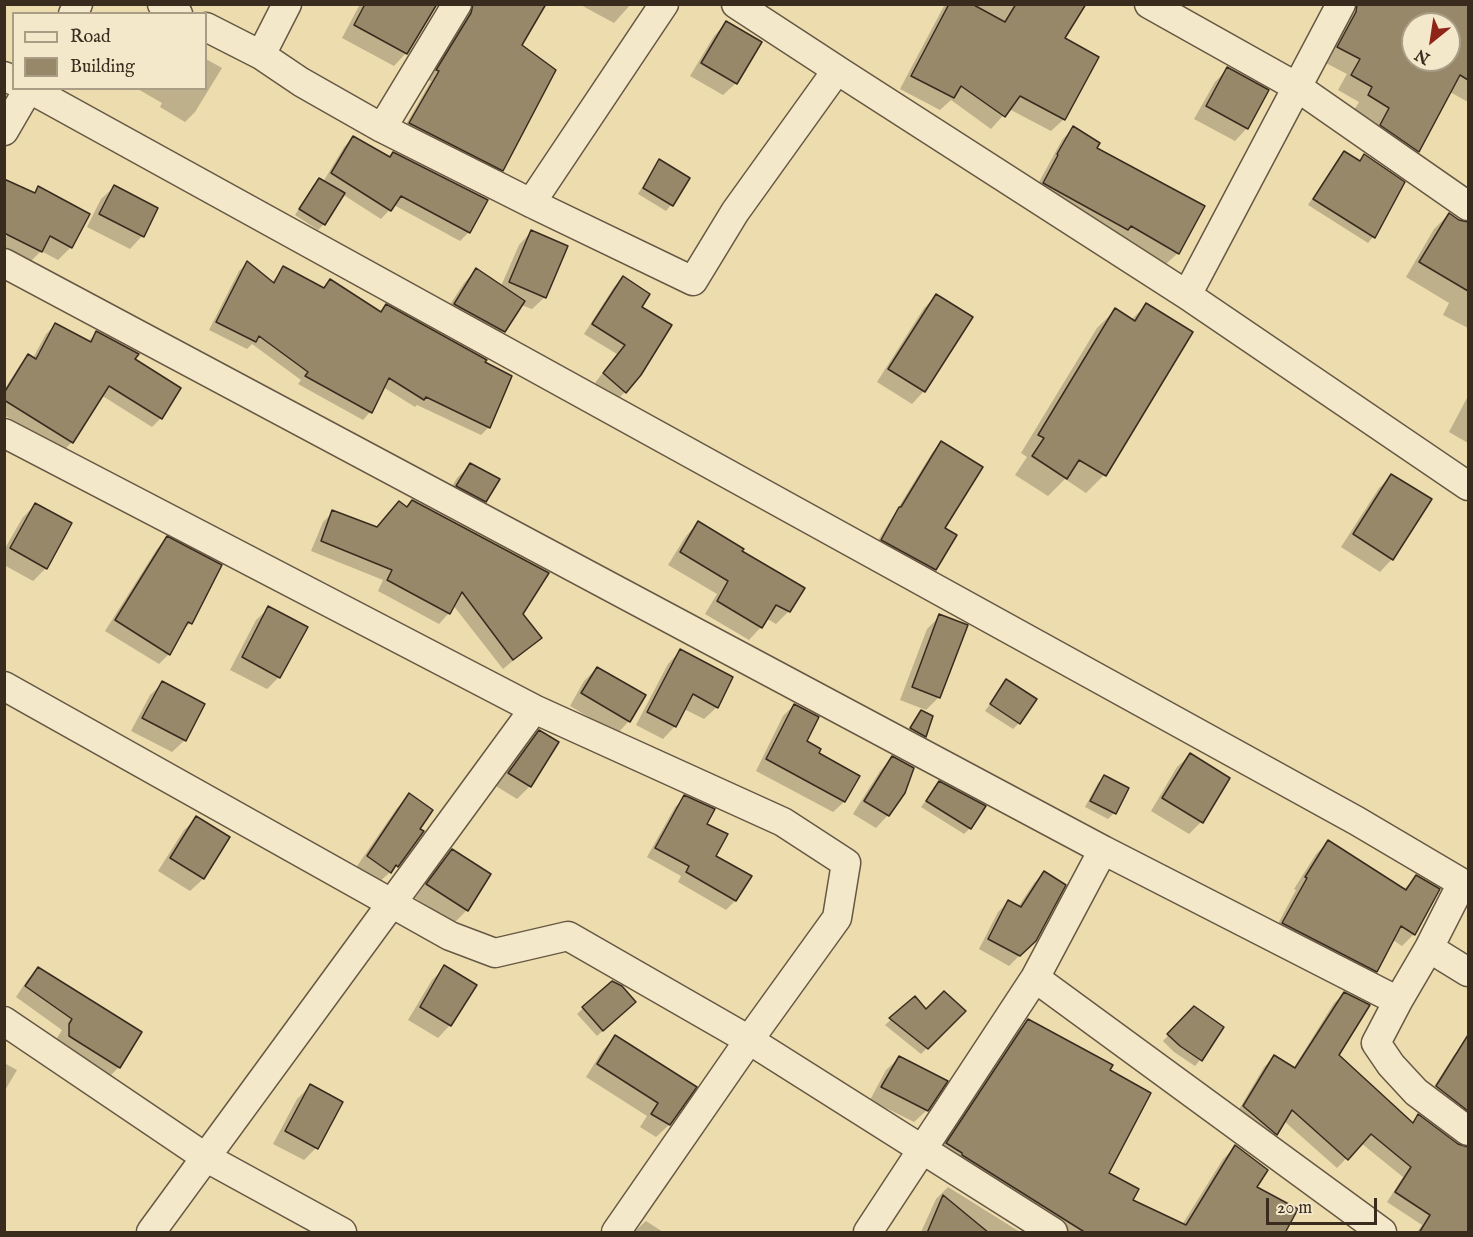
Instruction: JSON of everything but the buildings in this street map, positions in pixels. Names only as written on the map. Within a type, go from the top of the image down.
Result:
[{"type":"street","points":[[162,4],[175,12]]},
{"type":"street","points":[[261,55],[287,4]]},
{"type":"street","points":[[382,128],[457,4]]},
{"type":"street","points":[[531,203],[664,4]]},
{"type":"street","points":[[736,4],[1187,295],[1468,486]]},
{"type":"street","points":[[1149,4],[1297,87],[1468,206]]},
{"type":"street","points":[[1187,295],[1341,4]]},
{"type":"street","points":[[207,28],[261,55],[301,82],[382,128],[693,281],[735,212],[837,70]]},
{"type":"street","points":[[4,130],[27,90]]},
{"type":"street","points":[[30,90],[1357,821],[1462,883],[1376,1043],[1391,1065],[1416,1092],[1468,1131]]},
{"type":"street","points":[[4,263],[1103,850],[1398,1001]]},
{"type":"street","points":[[4,433],[534,709],[783,822],[846,863],[837,918],[749,1040],[616,1233]]},
{"type":"street","points":[[4,686],[450,936],[495,952],[568,936],[749,1040],[1053,1233]]},
{"type":"street","points":[[151,1233],[534,709]]},
{"type":"street","points":[[868,1233],[1035,978],[1103,850]]},
{"type":"street","points":[[1429,948],[1468,972]]},
{"type":"street","points":[[1035,978],[1382,1233]]},
{"type":"street","points":[[4,1021],[205,1158],[342,1233]]}]
